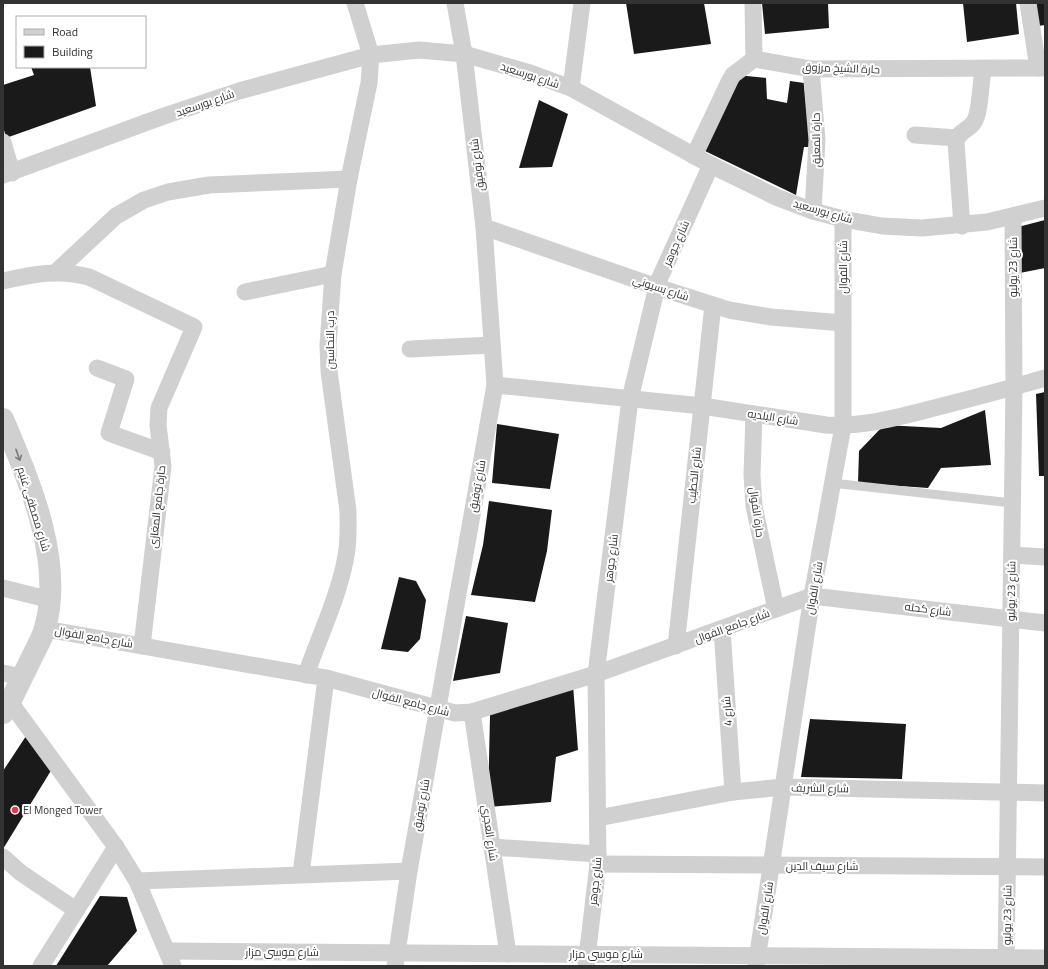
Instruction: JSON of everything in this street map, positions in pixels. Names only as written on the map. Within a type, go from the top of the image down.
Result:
[{"type":"street","name":"درب النحاسين","points":[[306,675],[341,578],[346,556],[348,533],[348,510],[329,364],[329,319],[333,274],[349,179],[369,83],[371,55],[355,3]]},
{"type":"street","name":"شارع توفيق","points":[[396,959],[409,871],[495,385],[484,227],[464,54],[455,3]]},
{"type":"street","points":[[571,88],[582,3]]},
{"type":"street","points":[[694,156],[730,80],[754,59],[753,3]]},
{"type":"street","points":[[1028,3],[1041,68]]},
{"type":"street","name":"شارع بورسعيد","points":[[7,174],[164,116],[239,91],[371,55],[419,50],[464,54],[530,73],[571,88],[711,165],[776,196],[813,211],[842,219],[882,226],[962,226],[1013,217],[1045,208]]},
{"type":"street","name":"حارة الشيخ مرزوق","points":[[754,59],[811,69],[983,70],[1041,68]]},
{"type":"street","name":"حارة المعلق","points":[[811,69],[817,140],[813,211]]},
{"type":"street","points":[[962,226],[957,138],[960,132],[974,122],[983,70]]},
{"type":"street","points":[[914,135],[957,138]]},
{"type":"street","points":[[3,142],[7,174]]},
{"type":"street","name":"شارع جوهر","points":[[586,960],[598,859],[596,674],[630,399],[657,287],[711,165]]},
{"type":"street","points":[[3,281],[35,273],[56,272],[116,216],[144,200],[168,192],[209,185],[349,179]]},
{"type":"street","name":"شارع 23 يوليو","points":[[1006,962],[1014,388],[1013,217]]},
{"type":"street","name":"شارع الفوال","points":[[757,961],[812,596],[832,483],[844,426],[842,219]]},
{"type":"street","name":"شارع بسيوني","points":[[484,227],[713,305],[757,316],[843,323]]},
{"type":"street","name":"حارة جامع المغازى","points":[[56,272],[73,273],[89,277],[194,327],[159,408],[158,425],[162,452],[162,466],[142,646]]},
{"type":"street","points":[[245,292],[333,274]]},
{"type":"street","name":"شارع الخطيب","points":[[676,646],[713,305]]},
{"type":"street","points":[[410,349],[492,344]]},
{"type":"street","points":[[96,368],[126,379],[109,433],[162,452]]},
{"type":"street","name":"شارع البلديه","points":[[495,385],[702,406],[826,425],[844,426],[866,424],[888,419],[1014,388],[1045,378]]},
{"type":"street","name":"حارة الفوال","points":[[754,414],[752,475],[754,506],[776,609]]},
{"type":"street","name":"شارع مصطفى غنيم","points":[[3,419],[30,488],[51,566],[51,600],[45,629],[13,675],[7,707]]},
{"type":"street","points":[[1012,555],[1045,557]]},
{"type":"street","points":[[3,588],[51,600]]},
{"type":"street","name":"شارع جامع الفوال","points":[[45,629],[326,678],[455,713],[472,712],[596,674],[722,630],[812,596]]},
{"type":"street","name":"شارع كحله","points":[[812,596],[1045,624]]},
{"type":"street","name":"شارع 4","points":[[722,630],[733,792]]},
{"type":"street","points":[[301,874],[326,678]]},
{"type":"street","points":[[7,707],[116,847],[137,881],[170,958]]},
{"type":"street","name":"شارع العجري","points":[[472,712],[508,954]]},
{"type":"street","name":"شارع الشريف","points":[[598,818],[733,792],[784,787],[1045,793]]},
{"type":"street","points":[[41,966],[116,847]]},
{"type":"street","name":"شارع سيف الدين","points":[[492,847],[598,859],[772,865],[1045,867]]},
{"type":"street","points":[[3,858],[76,910]]},
{"type":"street","points":[[137,881],[409,871]]},
{"type":"street","name":"شارع موسى مزار","points":[[170,958],[396,959],[508,954],[586,960],[1006,962],[1045,958]]},
{"type":"lane","points":[[832,483],[1012,503]]},
{"type":"building","points":[[626,3],[704,3],[711,44],[634,54]]},
{"type":"building","points":[[762,3],[828,3],[829,28],[765,34]]},
{"type":"building","points":[[963,3],[1016,3],[1019,34],[967,42]]},
{"type":"building","points":[[1036,3],[1045,3],[1045,25],[1038,26]]},
{"type":"building","points":[[31,68],[90,68],[96,106],[6,138],[3,126],[3,85],[34,75]]},
{"type":"building","points":[[737,75],[766,78],[767,99],[787,103],[790,81],[804,83],[810,147],[804,147],[796,195],[705,151]]},
{"type":"building","points":[[539,100],[568,114],[552,167],[519,168]]},
{"type":"building","points":[[1045,220],[1045,268],[1015,274],[1014,228]]},
{"type":"building","points":[[1045,392],[1045,476],[1039,476],[1036,394]]},
{"type":"building","points":[[985,410],[991,465],[941,468],[928,488],[858,483],[859,451],[884,425],[941,428]]},
{"type":"building","points":[[497,424],[559,434],[550,489],[492,483]]},
{"type":"building","points":[[489,501],[552,510],[547,551],[535,602],[471,595],[483,545]]},
{"type":"building","points":[[399,577],[416,581],[426,600],[420,639],[408,652],[381,649]]},
{"type":"building","points":[[466,616],[508,623],[500,673],[453,681]]},
{"type":"building","points":[[573,685],[578,750],[556,757],[551,802],[488,807],[490,715]]},
{"type":"building","points":[[810,719],[906,724],[902,779],[801,777]]},
{"type":"building","name":"El Monged Tower","points":[[30,730],[55,764],[3,849],[3,771]]},
{"type":"building","points":[[100,896],[127,897],[137,931],[107,966],[56,966]]},
{"type":"place","name":"El Monged Tower","points":[[15,810]]}]
